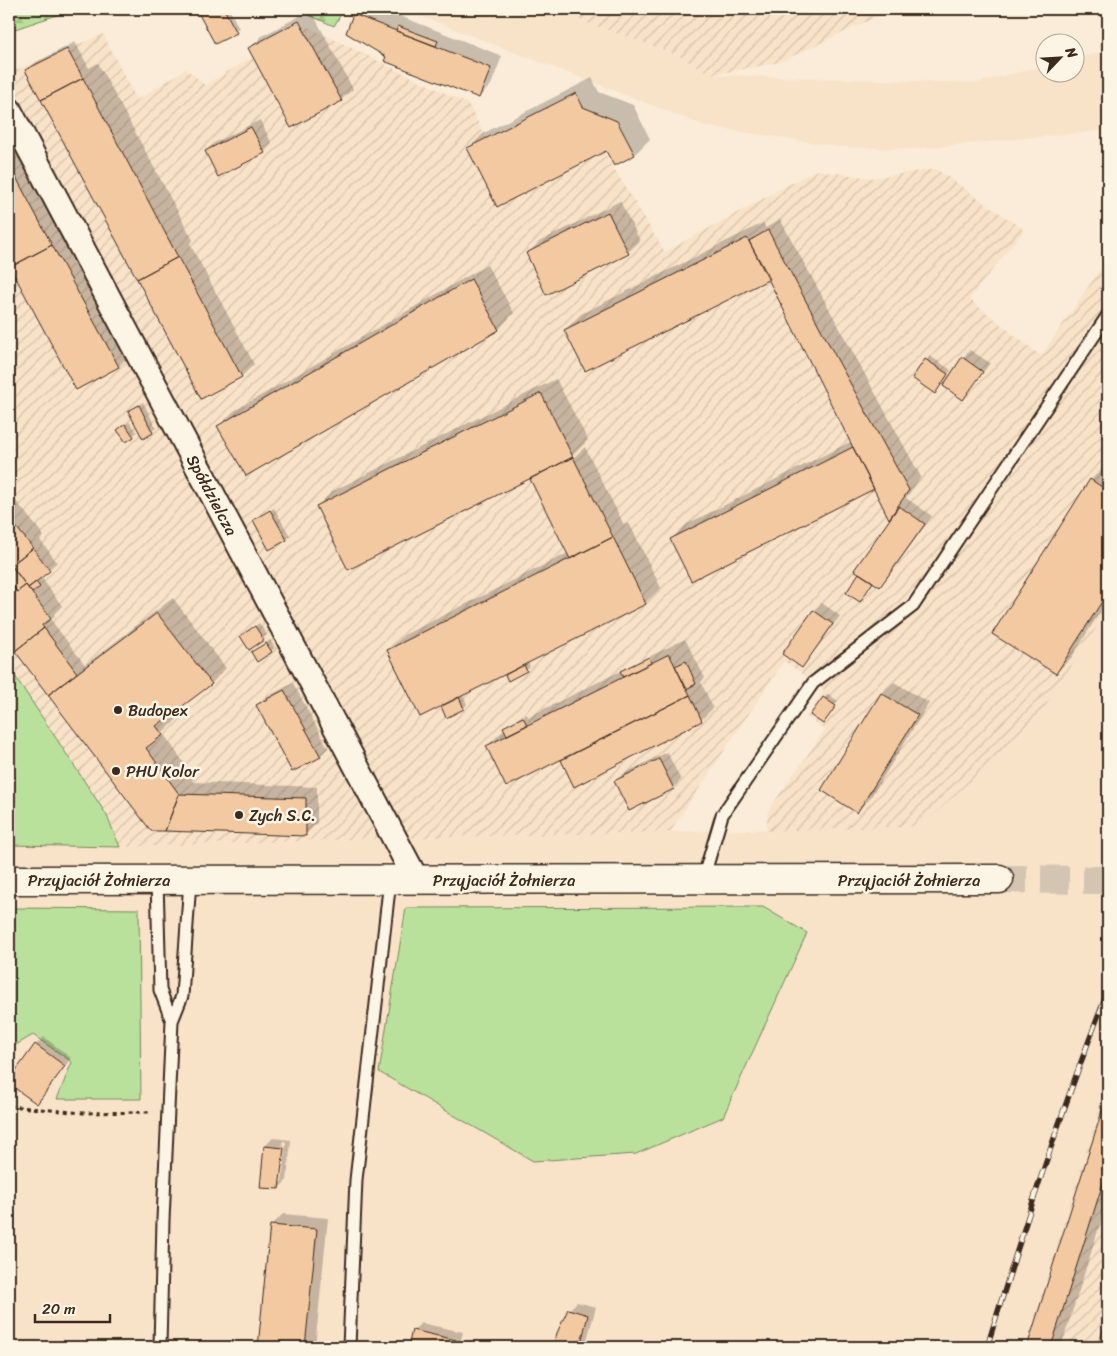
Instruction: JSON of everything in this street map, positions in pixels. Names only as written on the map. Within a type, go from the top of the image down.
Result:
[{"type":"main road","name":"Przyjaciół Żołnierza","points":[[9,880],[999,880]]},
{"type":"street","name":"Spółdzielcza","points":[[9,110],[403,879]]},
{"type":"lane","points":[[703,880],[722,815],[813,682],[913,606],[1108,315]]},
{"type":"lane","points":[[349,1347],[356,1180],[403,879]]},
{"type":"lane","points":[[157,880],[160,990],[172,1021]]},
{"type":"lane","points":[[160,1347],[163,1220],[172,1021],[182,996],[190,880]]},
{"type":"path","points":[[9,1106],[83,1113],[168,1112]]},
{"type":"shaded area","points":[[403,9],[549,9],[675,54],[712,75],[977,83],[1034,69],[1034,82],[1084,82],[1084,57],[1108,50],[1108,130],[913,149],[842,147],[706,126]]},
{"type":"shaded area","points":[[549,9],[893,9],[780,62],[712,75],[675,54]]},
{"type":"shaded area","points":[[306,26],[468,104],[503,169],[586,123],[665,252],[816,170],[871,178],[936,169],[1024,230],[969,299],[1041,356],[1108,258],[1108,610],[1037,719],[922,826],[766,831],[768,811],[825,730],[807,717],[824,690],[784,661],[670,832],[120,847],[109,819],[9,667],[9,73],[103,34],[137,100],[186,69],[205,85]]},
{"type":"shaded area","points":[[1108,610],[1108,1084],[1025,1347],[9,1347],[9,667],[109,819],[120,847],[360,839],[922,826],[1037,719]]},
{"type":"shaded area","points":[[1100,1108],[1108,1112],[1108,1347],[1025,1347]]},
{"type":"green space","points":[[9,9],[75,9],[9,31]]},
{"type":"green space","points":[[295,9],[344,9],[334,26]]},
{"type":"green space","points":[[9,667],[106,814],[120,847],[9,845]]},
{"type":"green space","points":[[763,907],[807,933],[723,1117],[636,1154],[533,1161],[379,1072],[406,908]]},
{"type":"green space","points":[[9,908],[139,909],[141,1099],[57,1099],[72,1062],[33,1035],[9,1049]]},
{"type":"green space","points":[[1108,1084],[1108,1112],[1100,1108]]},
{"type":"building","points":[[196,9],[224,9],[237,33],[215,44]]},
{"type":"building","points":[[353,14],[491,68],[479,98],[384,61],[386,57],[346,33]]},
{"type":"building","points":[[299,21],[342,101],[291,128],[248,48]]},
{"type":"building","points":[[398,26],[438,41],[436,46],[396,31]]},
{"type":"building","points":[[67,49],[83,78],[41,100],[25,70]]},
{"type":"building","points":[[83,78],[178,257],[137,279],[41,100]]},
{"type":"building","points":[[576,93],[583,107],[617,121],[635,155],[614,166],[606,151],[497,207],[467,148]]},
{"type":"building","points":[[251,127],[265,153],[218,177],[205,151]]},
{"type":"building","points":[[9,164],[52,245],[9,268]]},
{"type":"building","points":[[608,212],[629,254],[546,295],[526,253]]},
{"type":"building","points":[[768,230],[909,490],[889,519],[749,241]]},
{"type":"building","points":[[747,238],[770,279],[585,371],[564,330]]},
{"type":"building","points":[[52,245],[119,367],[76,390],[10,267]]},
{"type":"building","points":[[178,257],[242,377],[201,399],[137,279]]},
{"type":"building","points":[[471,279],[499,330],[246,476],[217,426]]},
{"type":"building","points":[[962,357],[983,372],[963,400],[943,386]]},
{"type":"building","points":[[925,359],[948,374],[935,394],[912,378]]},
{"type":"building","points":[[541,393],[573,457],[348,570],[316,506]]},
{"type":"building","points":[[139,405],[153,433],[143,439],[128,411]]},
{"type":"building","points":[[125,424],[134,437],[126,442],[117,430]]},
{"type":"building","points":[[853,447],[874,489],[691,581],[670,539]]},
{"type":"building","points":[[573,457],[613,537],[570,559],[530,479]]},
{"type":"building","points":[[1090,479],[1108,491],[1108,592],[1056,674],[992,634]]},
{"type":"building","points":[[899,506],[925,524],[880,587],[854,570]]},
{"type":"building","points":[[270,510],[287,540],[269,550],[253,520]]},
{"type":"building","points":[[9,518],[33,548],[9,567]]},
{"type":"building","points":[[613,537],[646,604],[420,717],[387,650]]},
{"type":"building","points":[[33,548],[50,571],[28,588],[11,565]]},
{"type":"building","points":[[11,565],[26,585],[17,592],[9,580],[9,567]]},
{"type":"building","points":[[859,573],[873,582],[860,602],[846,593]]},
{"type":"building","points":[[9,580],[17,592],[26,585],[51,619],[42,625],[44,628],[15,651],[9,642]]},
{"type":"building","points":[[36,582],[40,587],[32,593],[28,588]]},
{"type":"building","points":[[813,610],[833,624],[802,668],[782,654]]},
{"type":"building","name":"Budopex","points":[[157,613],[212,684],[156,726],[163,735],[146,748],[179,794],[165,831],[151,831],[48,695]]},
{"type":"building","points":[[255,626],[264,640],[249,650],[240,636]]},
{"type":"building","points":[[44,628],[77,673],[48,695],[15,651]]},
{"type":"building","points":[[266,643],[272,652],[257,662],[251,652]]},
{"type":"building","points":[[669,654],[690,695],[506,787],[486,746]]},
{"type":"building","points":[[649,657],[651,663],[623,677],[620,671]]},
{"type":"building","points":[[686,661],[696,684],[686,689],[675,666]]},
{"type":"building","points":[[524,665],[527,671],[508,681],[505,675]]},
{"type":"building","points":[[284,690],[321,757],[292,772],[256,705]]},
{"type":"building","points":[[881,693],[918,715],[857,813],[821,790]]},
{"type":"building","points":[[690,695],[702,721],[574,787],[561,760]]},
{"type":"building","points":[[459,697],[464,709],[446,718],[441,706]]},
{"type":"building","points":[[823,697],[836,706],[823,724],[810,715]]},
{"type":"building","points":[[523,717],[527,725],[507,735],[503,727]]},
{"type":"building","points":[[659,759],[674,789],[629,811],[614,781]]},
{"type":"building","name":"Zych S.C.","points":[[179,794],[306,798],[306,836],[165,831]]},
{"type":"building","points":[[35,1044],[65,1066],[37,1104],[9,1084],[9,1080]]},
{"type":"building","points":[[1102,1111],[1108,1113],[1108,1167],[1051,1347],[1027,1347]]},
{"type":"building","points":[[264,1146],[284,1148],[279,1189],[260,1188]]},
{"type":"building","points":[[270,1225],[317,1229],[305,1347],[258,1347]]},
{"type":"building","points":[[568,1309],[588,1315],[580,1347],[553,1347],[557,1333]]},
{"type":"building","points":[[1108,1314],[1108,1347],[1098,1347]]},
{"type":"building","points":[[412,1330],[456,1340],[454,1347],[408,1347]]},
{"type":"tunnel","points":[[999,879],[1108,880]]},
{"type":"railway","points":[[987,1347],[1059,1123],[1108,991]]},
{"type":"place","name":"Budopex","points":[[118,710]]},
{"type":"place","name":"PHU Kolor","points":[[116,771]]},
{"type":"place","name":"Zych S.C.","points":[[239,815]]}]
